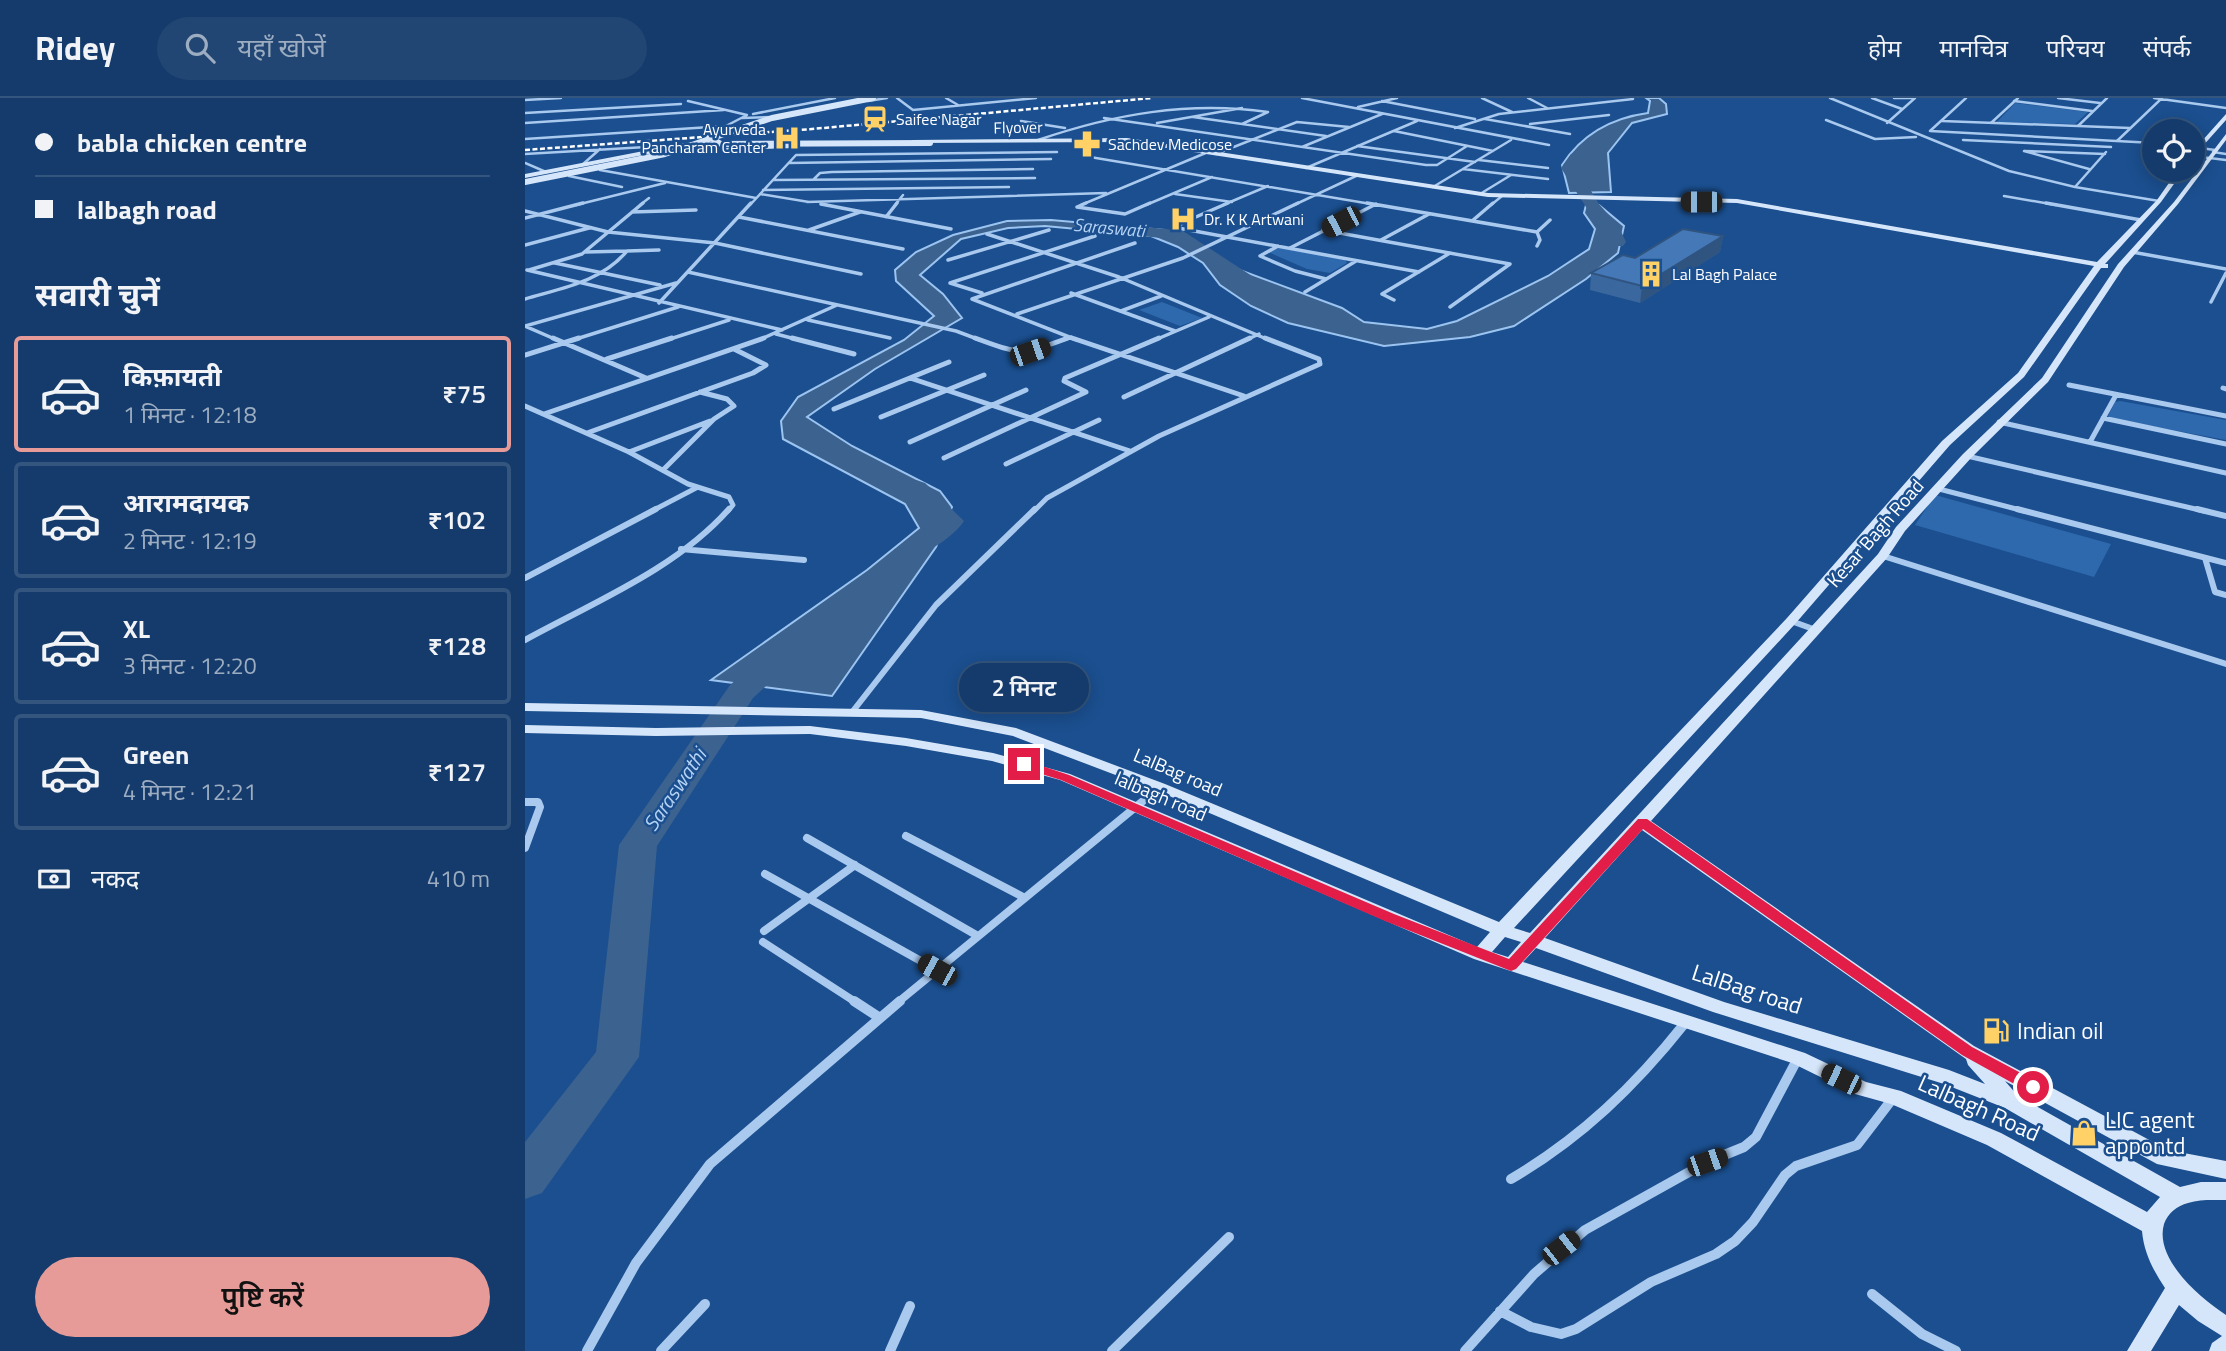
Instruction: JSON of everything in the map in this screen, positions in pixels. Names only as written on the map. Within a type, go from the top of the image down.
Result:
[{"type":"main road","points":[[525,180],[686,145],[770,115],[861,98]]},
{"type":"main road","points":[[525,180],[665,154],[714,140],[772,118],[873,98]]},
{"type":"main road","points":[[2205,138],[2226,116]]},
{"type":"main road","name":"Kesar Bagh Road","points":[[1511,965],[1883,556],[1900,529],[1999,422],[2045,380],[2132,252],[2176,204],[2226,136]]},
{"type":"main road","name":"Flyover","points":[[714,140],[721,144],[1066,140]]},
{"type":"main road","points":[[525,180],[569,176],[710,148],[941,145],[1066,140],[1129,144],[1500,198],[1701,202],[1743,206],[2118,272]]},
{"type":"main road","points":[[525,180],[545,172],[685,145],[1127,140],[1500,198]]},
{"type":"main road","name":"Kesar Bagh Road","points":[[1479,955],[1791,621],[1946,443],[2021,375],[2097,268],[2159,201],[2172,182]]},
{"type":"main road","name":"LalBag road","points":[[525,706],[921,714],[1016,732],[1160,787],[1502,930],[1719,1007],[1949,1078],[2012,1101]]},
{"type":"main road","name":"lalbagh road","points":[[525,729],[656,732],[810,730],[907,742],[1024,764],[1065,778],[1479,955],[1798,1058],[1862,1089],[1894,1097]]},
{"type":"main road","points":[[1642,822],[1967,1051],[2164,1158],[2226,1170]]},
{"type":"main road","points":[[1967,1051],[2012,1101],[2176,1195]]},
{"type":"main road","name":"Lalbagh Road","points":[[1894,1097],[1994,1139],[2153,1226]]},
{"type":"main road","points":[[2226,1191],[2199,1189],[2176,1195],[2160,1208],[2153,1226],[2154,1245],[2162,1266],[2177,1288],[2204,1313],[2226,1327]]},
{"type":"main road","points":[[2138,1351],[2177,1288]]},
{"type":"main road","points":[[2220,1351],[2226,1345]]},
{"type":"street","points":[[525,100],[561,98]]},
{"type":"street","points":[[525,113],[681,104],[695,98]]},
{"type":"street","points":[[718,129],[747,115],[835,98]]},
{"type":"street","points":[[742,118],[786,117],[887,98]]},
{"type":"street","points":[[897,98],[913,110],[1036,98]]},
{"type":"street","points":[[946,98],[958,106]]},
{"type":"street","points":[[1302,98],[1549,145]]},
{"type":"street","points":[[1354,108],[1397,98]]},
{"type":"street","points":[[1482,98],[1513,112]]},
{"type":"street","points":[[1528,98],[1548,108]]},
{"type":"street","points":[[1830,98],[1919,137],[2009,171],[2075,187],[2159,201]]},
{"type":"street","points":[[1872,98],[1902,109]]},
{"type":"street","points":[[1894,98],[1915,98]]},
{"type":"street","points":[[1887,123],[1915,98]]},
{"type":"street","points":[[1826,120],[1875,139],[1919,137],[1930,131],[1966,98]]},
{"type":"street","points":[[2058,98],[2100,103]]},
{"type":"street","points":[[2078,126],[2107,98]]},
{"type":"street","points":[[2154,98],[2226,108]]},
{"type":"street","points":[[2075,187],[2089,169],[2162,98]]},
{"type":"street","points":[[1454,128],[1478,119],[1513,112],[1633,99]]},
{"type":"street","points":[[1991,123],[2016,100],[2092,111]]},
{"type":"street","points":[[1382,101],[1570,134]]},
{"type":"street","points":[[688,102],[747,115]]},
{"type":"street","points":[[1038,140],[1104,118],[1188,102]]},
{"type":"street","points":[[1228,103],[1268,113],[1242,124]]},
{"type":"street","points":[[663,114],[681,104]]},
{"type":"street","points":[[1150,124],[1249,107]]},
{"type":"street","points":[[525,121],[716,108]]},
{"type":"street","points":[[525,121],[724,110]]},
{"type":"street","points":[[1301,147],[1382,114]]},
{"type":"street","points":[[1522,125],[1609,115]]},
{"type":"street","points":[[1192,117],[1326,136]]},
{"type":"street","points":[[1104,118],[1431,166],[1467,146]]},
{"type":"street","points":[[1021,121],[1069,129]]},
{"type":"street","points":[[1216,153],[1302,121],[1349,127]]},
{"type":"street","points":[[1307,168],[1417,121]]},
{"type":"street","points":[[1942,121],[2130,128]]},
{"type":"street","points":[[525,139],[726,126]]},
{"type":"street","points":[[1392,131],[1493,151]]},
{"type":"street","points":[[1930,131],[2142,142]]},
{"type":"street","points":[[1984,133],[2002,142]]},
{"type":"street","points":[[1963,139],[2111,147]]},
{"type":"street","points":[[1433,187],[1512,140]]},
{"type":"street","points":[[525,154],[685,145]]},
{"type":"street","points":[[886,217],[941,145]]},
{"type":"street","points":[[1355,146],[1548,168]]},
{"type":"street","points":[[582,164],[600,149]]},
{"type":"street","points":[[2205,150],[2226,160]]},
{"type":"street","points":[[2089,169],[2024,151],[2105,154]]},
{"type":"street","points":[[659,303],[796,155],[1057,152]]},
{"type":"street","points":[[1208,152],[1077,207],[1125,214],[1213,176]]},
{"type":"street","points":[[2205,154],[2226,154]]},
{"type":"street","points":[[1090,157],[1537,232]]},
{"type":"street","points":[[789,163],[1051,159]]},
{"type":"street","points":[[525,163],[545,172]]},
{"type":"street","points":[[814,179],[824,172],[1033,169]]},
{"type":"street","points":[[1463,169],[1548,179]]},
{"type":"street","points":[[600,170],[760,194],[951,229]]},
{"type":"street","points":[[1480,194],[1511,175]]},
{"type":"street","points":[[569,176],[622,187]]},
{"type":"street","points":[[1016,314],[1119,277],[1184,258],[1353,177]]},
{"type":"street","points":[[773,180],[1035,178]]},
{"type":"street","points":[[525,218],[669,182]]},
{"type":"street","points":[[1269,186],[1182,223],[1178,228],[1419,272]]},
{"type":"street","points":[[760,194],[1009,187]]},
{"type":"street","points":[[807,202],[1106,193]]},
{"type":"street","points":[[1173,194],[1233,202]]},
{"type":"street","points":[[2004,196],[2141,220]]},
{"type":"street","points":[[586,252],[649,198]]},
{"type":"street","points":[[1472,221],[1500,198]]},
{"type":"street","points":[[1290,248],[1377,204]]},
{"type":"street","points":[[632,212],[696,210]]},
{"type":"street","points":[[525,211],[608,232],[715,243],[861,274]]},
{"type":"street","points":[[808,230],[861,212]]},
{"type":"street","points":[[1380,240],[1429,213]]},
{"type":"street","points":[[739,217],[903,249]]},
{"type":"street","points":[[1537,232],[1550,219]]},
{"type":"street","points":[[525,245],[590,228]]},
{"type":"street","points":[[948,260],[1049,230]]},
{"type":"street","points":[[1324,230],[1510,264],[1450,307]]},
{"type":"street","points":[[1537,232],[1540,240],[1538,246]]},
{"type":"street","points":[[853,711],[929,613],[1033,510],[1065,488],[1130,452],[1244,396],[1320,364],[1319,359],[1209,317],[1119,277],[987,234]]},
{"type":"street","points":[[982,293],[950,283],[1041,251],[1094,236]]},
{"type":"street","points":[[1135,243],[982,293],[972,299],[1118,356],[1244,396]]},
{"type":"street","points":[[1279,246],[1260,256],[1296,271],[1326,279]]},
{"type":"street","points":[[526,271],[586,252],[659,250]]},
{"type":"street","points":[[525,299],[604,273],[613,268],[627,251]]},
{"type":"street","points":[[2132,252],[2226,271],[2211,302]]},
{"type":"street","points":[[1394,300],[1383,294],[1450,253]]},
{"type":"street","points":[[1305,292],[1357,260]]},
{"type":"street","points":[[554,263],[664,286]]},
{"type":"street","points":[[526,271],[783,331]]},
{"type":"street","points":[[688,271],[956,331],[1015,353],[1030,352],[1072,337]]},
{"type":"street","points":[[525,326],[678,282]]},
{"type":"street","points":[[1071,293],[1175,332]]},
{"type":"street","points":[[1121,312],[1161,296]]},
{"type":"street","points":[[544,414],[776,334],[837,305]]},
{"type":"street","points":[[525,355],[678,307]]},
{"type":"street","points":[[944,458],[1086,392],[1064,381],[1065,378],[1209,317]]},
{"type":"street","points":[[606,360],[732,319]]},
{"type":"street","points":[[807,320],[890,338]]},
{"type":"street","points":[[525,326],[647,379]]},
{"type":"street","points":[[776,334],[855,354]]},
{"type":"street","points":[[1124,397],[1259,334]]},
{"type":"street","points":[[587,433],[753,373],[766,365],[734,349]]},
{"type":"street","points":[[834,409],[949,362]]},
{"type":"street","points":[[881,416],[983,375]]},
{"type":"street","points":[[910,378],[1031,419],[1076,431],[1130,452]]},
{"type":"street","points":[[2069,385],[2226,416]]},
{"type":"street","points":[[910,442],[1026,390]]},
{"type":"street","points":[[629,452],[714,419],[734,406],[733,402],[699,392]]},
{"type":"street","points":[[2090,442],[2116,395]]},
{"type":"street","points":[[525,406],[629,452],[696,488],[729,497],[733,505],[726,516],[680,549],[525,640]]},
{"type":"street","points":[[2103,418],[2226,444]]},
{"type":"street","points":[[663,470],[714,419]]},
{"type":"street","points":[[1006,464],[1099,420]]},
{"type":"street","points":[[1999,422],[2226,473]]},
{"type":"street","points":[[1967,456],[2226,516]]},
{"type":"street","points":[[525,578],[696,488]]},
{"type":"street","points":[[1939,489],[2226,563]]},
{"type":"street","points":[[680,549],[804,560]]},
{"type":"street","points":[[1883,556],[2226,664]]},
{"type":"street","points":[[2205,558],[2214,592],[2226,595]]},
{"type":"street","points":[[1791,621],[1816,630]]},
{"type":"street","points":[[587,1351],[636,1263],[710,1164],[937,970],[1160,787]]},
{"type":"street","points":[[525,802],[538,802],[540,807],[525,848]]},
{"type":"street","points":[[906,836],[1025,898]]},
{"type":"street","points":[[807,838],[978,936]]},
{"type":"street","points":[[764,931],[855,864]]},
{"type":"street","points":[[765,874],[937,970]]},
{"type":"street","points":[[763,942],[880,1018]]},
{"type":"street","points":[[1511,1179],[1554,1155],[1598,1119],[1650,1067],[1685,1023]]},
{"type":"street","points":[[1465,1351],[1561,1248],[1585,1230],[1750,1142],[1798,1058]]},
{"type":"street","points":[[1500,1311],[1531,1327],[1561,1334],[1576,1329],[1651,1282],[1716,1254],[1735,1241],[1753,1222],[1785,1175],[1795,1166],[1857,1145],[1894,1097]]},
{"type":"street","points":[[1112,1351],[1229,1237]]},
{"type":"street","points":[[1872,1294],[1922,1334],[1955,1351]]},
{"type":"street","points":[[661,1351],[705,1304]]},
{"type":"street","points":[[890,1351],[901,1333],[910,1306]]},
{"type":"shaded area","points":[[2015,103],[2088,112],[2075,124],[1997,122]]},
{"type":"shaded area","points":[[1279,247],[1345,260],[1347,263],[1330,273],[1307,269],[1268,252]]},
{"type":"shaded area","points":[[1162,302],[1202,318],[1180,326],[1139,310]]},
{"type":"shaded area","points":[[2115,402],[2226,420],[2226,440],[2107,418]]},
{"type":"shaded area","points":[[1935,495],[2111,544],[2094,577],[1915,525]]},
{"type":"water","points":[[1646,98],[1659,98],[1666,104],[1667,114],[1632,123],[1608,153],[1611,192],[1569,193],[1562,165],[1570,154],[1588,136],[1610,123],[1648,113],[1650,101]]},
{"type":"water","points":[[1586,205],[1599,205],[1624,226],[1618,253],[1586,279],[1514,326],[1470,337],[1384,346],[1288,323],[1251,306],[1220,285],[1203,263],[1178,247],[1151,236],[1045,226],[1008,228],[961,239],[920,275],[943,294],[962,318],[875,369],[807,417],[852,446],[940,491],[952,507],[936,547],[832,696],[711,680],[867,570],[919,528],[905,504],[783,439],[781,421],[798,397],[904,340],[934,316],[896,281],[895,270],[916,252],[953,235],[1007,221],[1051,220],[1165,230],[1229,266],[1342,308],[1364,322],[1427,329],[1457,321],[1548,276],[1589,249],[1595,229],[1584,213]]},
{"type":"building","points":[[1683,229],[1723,236],[1642,286],[1591,273],[1623,255],[1635,258]]},
{"type":"waterway","name":"Saraswati","points":[[1576,157],[1569,168],[1580,182],[1592,206],[1611,227],[1617,242]]},
{"type":"waterway","name":"Saraswati","points":[[1128,230],[1159,231],[1177,235],[1246,278]]},
{"type":"waterway","name":"Saraswathi","points":[[908,550],[951,521],[916,488]]},
{"type":"waterway","name":"Saraswathi","points":[[525,1178],[617,1057],[638,845],[741,692],[782,657]]},
{"type":"railway","points":[[525,150],[812,129],[1152,98]]},
{"type":"place","name":"Saifee Nagar","points":[[875,119]]},
{"type":"place","name":"Ayurveda Pancharam Center","points":[[787,138]]},
{"type":"place","name":"Sachdev Medicose","points":[[1087,144]]},
{"type":"place","name":"Dr. K K Artwani","points":[[1183,219]]},
{"type":"place","name":"Lal Bagh Palace","points":[[1651,274]]},
{"type":"place","name":"Indian oil","points":[[1996,1031]]},
{"type":"place","name":"LIC agent appontd","points":[[2084,1133]]},
{"type":"route","points":[[1024,764],[1065,778],[1479,955],[1511,965],[1642,822],[1967,1051],[2033,1087]]}]
